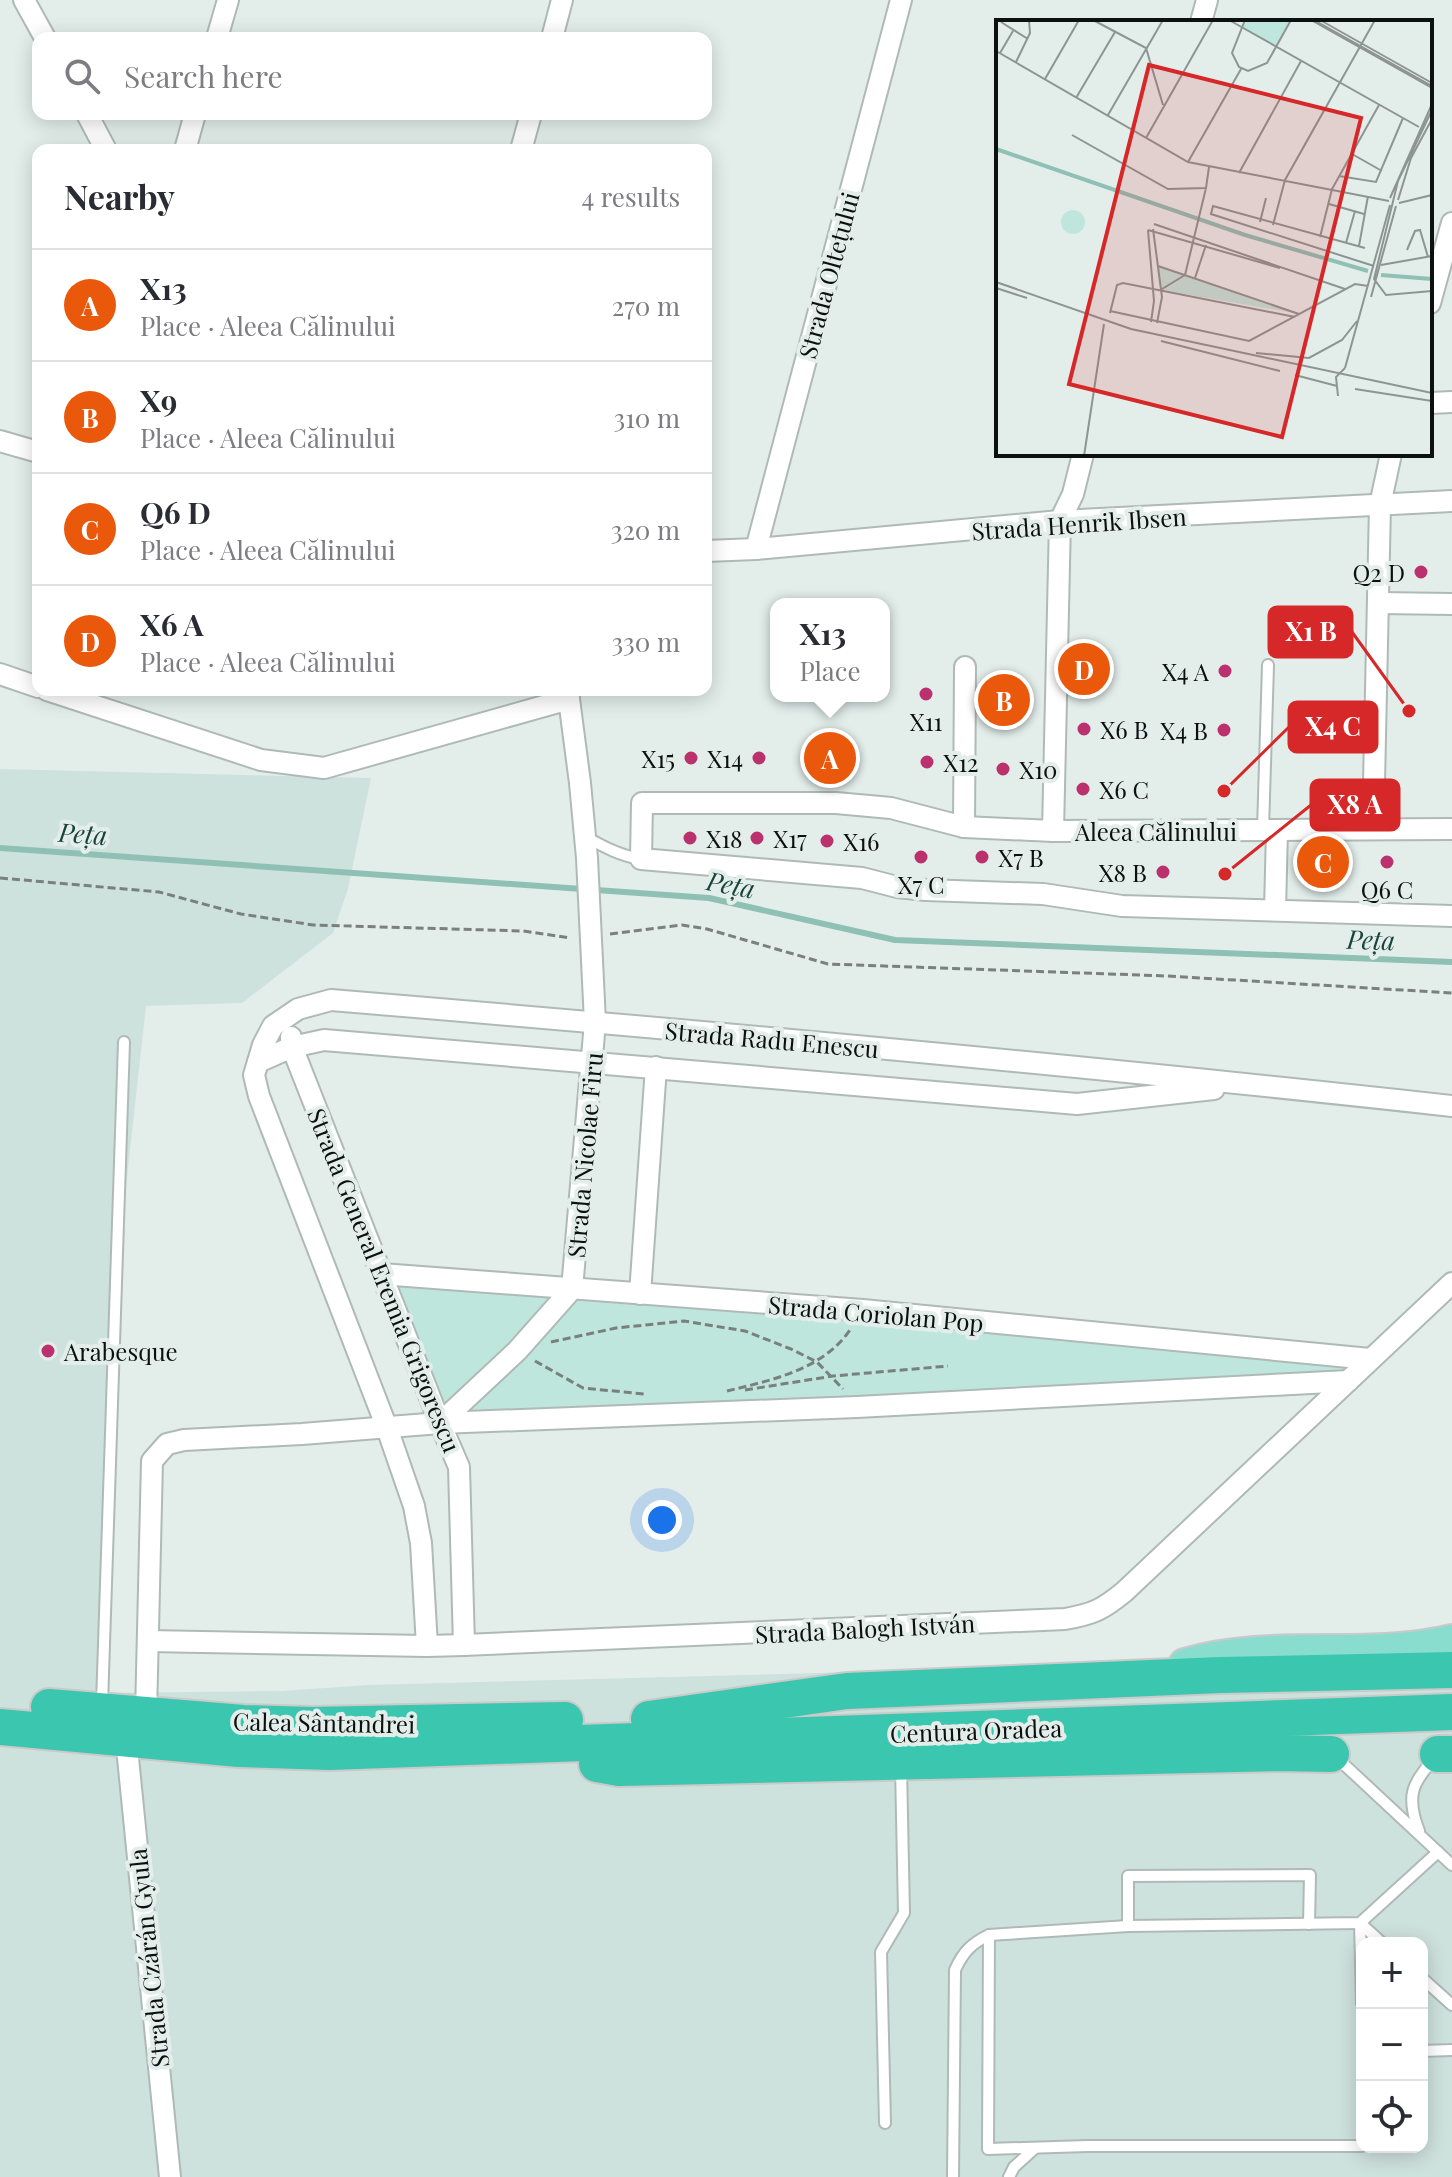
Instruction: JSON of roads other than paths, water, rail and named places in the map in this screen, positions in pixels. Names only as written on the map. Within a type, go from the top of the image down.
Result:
[{"type":"highway","points":[[649,1719],[847,1691],[1143,1678],[1452,1670]]},
{"type":"highway","name":"Centura Oradea","points":[[649,1719],[1167,1701],[1452,1697]]},
{"type":"highway","name":"Calea Sântandrei","points":[[0,1702],[101,1711],[136,1727],[239,1749],[329,1752],[501,1747]]},
{"type":"highway","name":"Centura Oradea","points":[[501,1747],[1452,1712]]},
{"type":"highway","name":"Calea Sântandrei","points":[[0,1727],[649,1719]]},
{"type":"highway","points":[[501,1747],[619,1768],[1331,1754]]},
{"type":"main road","points":[[1143,1678],[1190,1663],[1241,1654],[1389,1650],[1452,1641]]},
{"type":"street","points":[[24,0],[42,32]]},
{"type":"street","points":[[219,32],[228,0]]},
{"type":"street","points":[[554,32],[562,0]]},
{"type":"street","name":"Strada Oltețului","points":[[756,549],[901,0]]},
{"type":"street","points":[[1202,20],[1207,0]]},
{"type":"street","points":[[90,120],[103,144]]},
{"type":"street","points":[[187,144],[193,120]]},
{"type":"street","points":[[523,144],[529,120]]},
{"type":"street","points":[[1432,297],[1449,245],[1452,223]]},
{"type":"street","points":[[1432,403],[1452,402]]},
{"type":"street","points":[[0,441],[32,450]]},
{"type":"street","points":[[1060,521],[1073,494],[1082,456]]},
{"type":"street","points":[[1373,829],[1380,505],[1391,456]]},
{"type":"street","name":"Strada Henrik Ibsen","points":[[712,551],[1060,521],[1452,501]]},
{"type":"street","name":"Aleea Călinului","points":[[1053,831],[1060,521]]},
{"type":"street","points":[[1378,603],[1452,604]]},
{"type":"street","points":[[964,827],[965,667]]},
{"type":"street","points":[[0,674],[32,685]]},
{"type":"street","points":[[65,696],[261,760],[324,768],[561,696]]},
{"type":"street","name":"Strada Nicolae Firu","points":[[568,696],[587,858],[595,1022],[572,1289]]},
{"type":"street","name":"Aleea Călinului","points":[[641,859],[642,803],[836,803],[891,808],[964,827],[1053,831],[1452,829]]},
{"type":"street","points":[[1270,830],[1275,910]]},
{"type":"street","points":[[641,859],[862,878],[926,890],[1043,894],[1122,906],[1452,916]]},
{"type":"street","name":"Strada Radu Enescu","points":[[296,1010],[331,1000],[595,1022],[1452,1106]]},
{"type":"street","points":[[296,1010],[273,1026],[263,1045],[254,1075],[259,1096],[414,1506],[421,1543],[427,1646]]},
{"type":"street","name":"Strada General Eremia Grigorescu","points":[[296,1010],[298,1051],[381,1274],[459,1467],[464,1645]]},
{"type":"street","name":"Strada Radu Enescu","points":[[298,1051],[324,1040],[1077,1104],[1257,1085]]},
{"type":"street","points":[[258,1062],[298,1051]]},
{"type":"street","points":[[640,1294],[656,1067]]},
{"type":"street","name":"Strada Coriolan Pop","points":[[381,1274],[863,1310],[1370,1359]]},
{"type":"street","name":"Strada Balogh István","points":[[148,1641],[464,1645],[1087,1615],[1105,1608],[1124,1592],[1452,1283]]},
{"type":"street","points":[[440,1423],[517,1351],[572,1289]]},
{"type":"street","points":[[387,1428],[440,1423],[857,1407],[1348,1381]]},
{"type":"street","name":"Strada Czárán Gyula","points":[[170,2177],[136,1727],[148,1641],[152,1461],[167,1444],[184,1440],[387,1428]]},
{"type":"lane","points":[[1268,665],[1270,830]]},
{"type":"lane","points":[[585,836],[628,857],[641,859]]},
{"type":"lane","points":[[101,1711],[124,1042]]},
{"type":"lane","points":[[1331,1754],[1452,1865]]},
{"type":"lane","points":[[1421,1837],[1411,1807],[1411,1792],[1421,1772],[1445,1754]]},
{"type":"lane","points":[[885,2123],[881,1952],[904,1913],[901,1761]]},
{"type":"lane","points":[[953,2177],[955,1970],[962,1955],[974,1942],[989,1935],[1128,1926],[1360,1923],[1438,1852]]},
{"type":"lane","points":[[1128,1926],[1128,1876],[1184,1875],[1310,1875],[1309,1924]]},
{"type":"lane","points":[[1360,1923],[1375,1937]]},
{"type":"lane","points":[[1360,1923],[1360,1937]]},
{"type":"lane","points":[[989,1935],[988,2149],[1356,2146]]},
{"type":"lane","points":[[1428,1983],[1452,2005]]},
{"type":"lane","points":[[1428,2051],[1452,2050]]},
{"type":"lane","points":[[1009,2177],[1014,2167],[1035,2148]]},
{"type":"waterway","name":"Peța","points":[[0,848],[709,898],[895,940],[1452,962]]},
{"type":"place","name":"Q2 D","points":[[1421,572]]},
{"type":"place","name":"X6 A","points":[[1084,669]]},
{"type":"place","name":"X4 A","points":[[1225,671]]},
{"type":"place","name":"X11","points":[[926,694]]},
{"type":"place","name":"X9","points":[[1004,700]]},
{"type":"place","name":"X1 B","points":[[1409,711]]},
{"type":"place","name":"X6 B","points":[[1084,729]]},
{"type":"place","name":"X4 B","points":[[1224,730]]},
{"type":"place","name":"X15","points":[[691,758]]},
{"type":"place","name":"X14","points":[[759,758]]},
{"type":"place","name":"X13","points":[[830,758]]},
{"type":"place","name":"X12","points":[[927,762]]},
{"type":"place","name":"X10","points":[[1003,769]]},
{"type":"place","name":"X6 C","points":[[1083,789]]},
{"type":"place","name":"X4 C","points":[[1224,791]]},
{"type":"place","name":"X18","points":[[690,838]]},
{"type":"place","name":"X17","points":[[757,838]]},
{"type":"place","name":"X16","points":[[827,841]]},
{"type":"place","name":"X7 C","points":[[921,857]]},
{"type":"place","name":"X7 B","points":[[982,857]]},
{"type":"place","name":"Q6 D","points":[[1323,862]]},
{"type":"place","name":"Q6 C","points":[[1387,862]]},
{"type":"place","name":"X8 B","points":[[1163,872]]},
{"type":"place","name":"X8 A","points":[[1225,874]]},
{"type":"place","name":"Arabesque","points":[[48,1351]]}]
